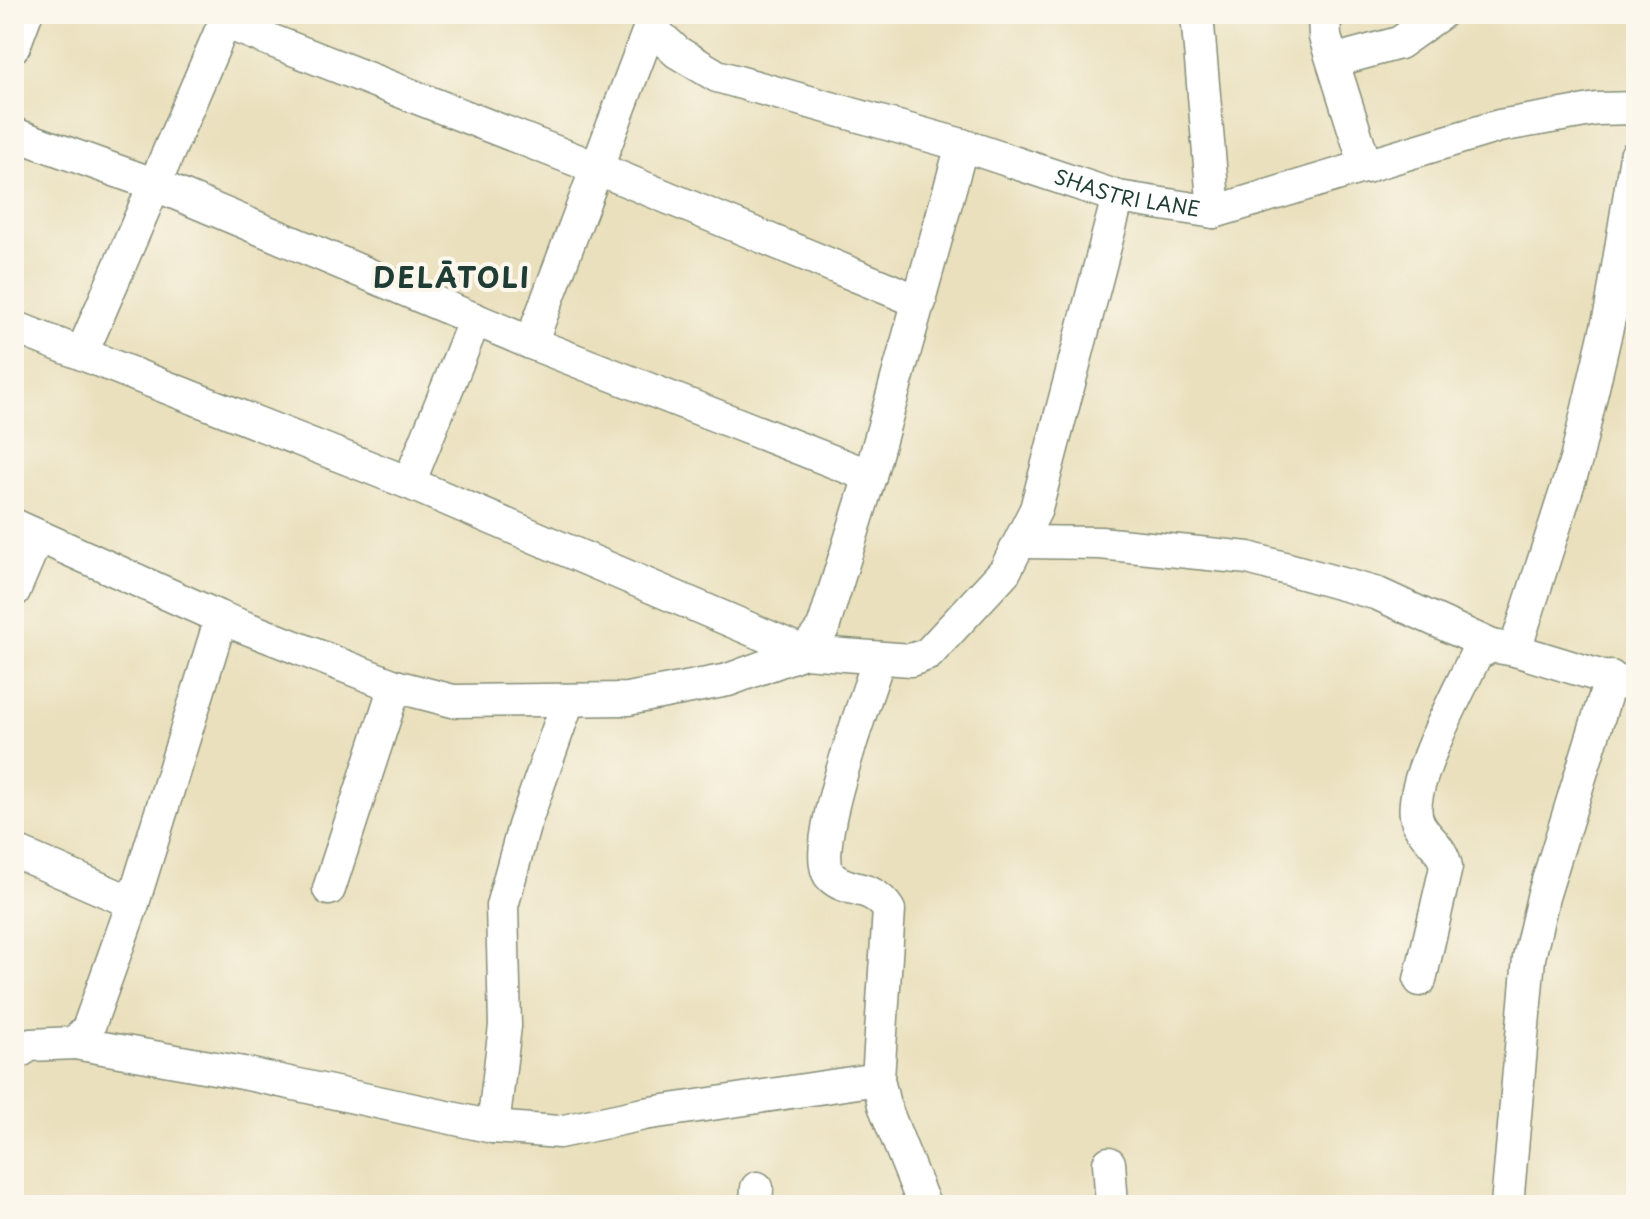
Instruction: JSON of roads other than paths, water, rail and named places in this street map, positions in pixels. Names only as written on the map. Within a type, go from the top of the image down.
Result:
[{"type":"street","points":[[14,46],[26,14]]},
{"type":"street","points":[[1197,14],[1214,212]]},
{"type":"street","points":[[1324,14],[1325,37],[1366,167]]},
{"type":"street","points":[[1333,61],[1399,43],[1440,14]]},
{"type":"street","points":[[82,353],[226,18],[920,302]]},
{"type":"street","points":[[531,343],[648,21]]},
{"type":"street","name":"SHASTRI LANE","points":[[648,21],[677,52],[717,76],[962,145],[1118,197],[1214,212],[1499,126],[1597,109],[1636,108]]},
{"type":"street","points":[[14,134],[156,185],[531,343],[870,476]]},
{"type":"street","points":[[14,591],[26,531],[221,618],[395,686],[453,701],[628,699],[728,680],[804,652],[823,628],[870,476],[962,145]]},
{"type":"street","points":[[1503,648],[1576,460],[1611,310],[1636,156]]},
{"type":"street","points":[[14,327],[409,483],[804,652],[911,660],[928,654],[1005,571],[1022,542],[1036,509],[1118,197]]},
{"type":"street","points":[[409,483],[475,319]]},
{"type":"street","points":[[1022,542],[1100,543],[1248,558],[1378,594],[1503,648],[1623,682],[1543,897],[1529,958],[1507,1205]]},
{"type":"street","points":[[75,1043],[88,1029],[133,903],[221,618]]},
{"type":"street","points":[[1420,980],[1446,867],[1443,852],[1416,820],[1415,803],[1422,776],[1476,654],[1503,648]]},
{"type":"street","points":[[879,658],[824,846],[825,867],[832,879],[880,896],[889,910],[878,1079],[884,1105],[924,1205]]},
{"type":"street","points":[[329,889],[395,686]]},
{"type":"street","points":[[493,1127],[505,1026],[502,906],[524,826],[568,701]]},
{"type":"street","points":[[14,851],[133,903]]},
{"type":"street","points":[[14,1055],[30,1045],[75,1043],[243,1073],[493,1127],[559,1132],[644,1114],[878,1079]]},
{"type":"street","points":[[1109,1163],[1112,1205]]},
{"type":"district","name":"DELĀTOLI","points":[[452,278]]}]
